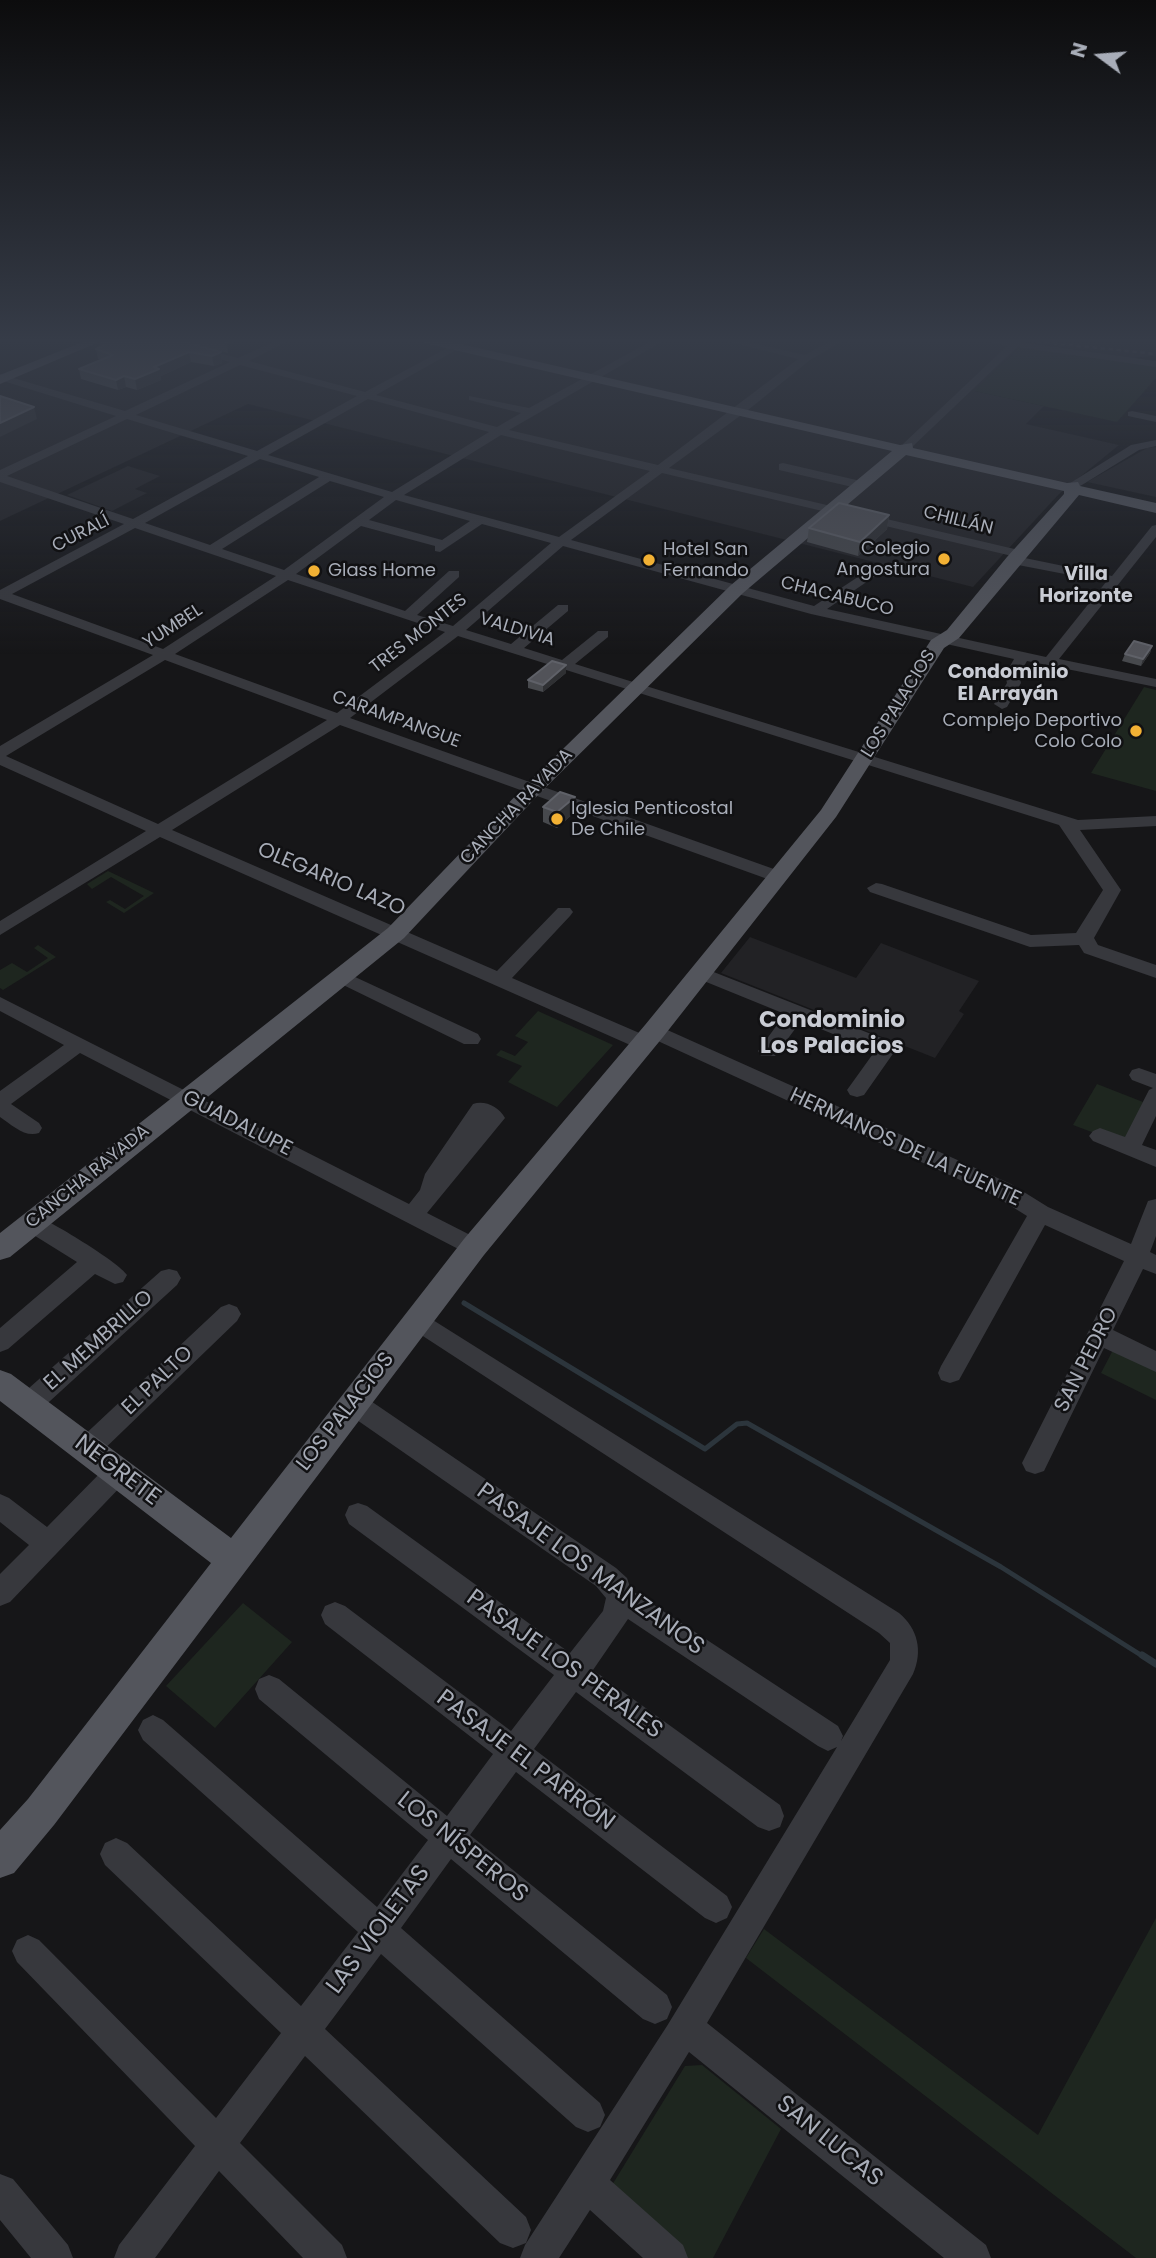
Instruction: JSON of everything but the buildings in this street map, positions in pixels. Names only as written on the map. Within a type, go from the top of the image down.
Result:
[{"type":"main road","points":[[889,444],[1156,506]]},
{"type":"main road","name":"CANCHA RAYADA","points":[[0,1249],[396,933],[532,790],[737,589],[904,448]]},
{"type":"main road","name":"LOS PALACIOS","points":[[0,1859],[41,1812],[416,1320],[829,813],[937,644],[953,634],[1074,488]]},
{"type":"main road","name":"NEGRETE","points":[[0,1383],[233,1559]]},
{"type":"street","points":[[0,477],[64,444]]},
{"type":"street","name":"CHACABUCO","points":[[217,444],[479,520],[816,611],[1023,656],[1153,678]]},
{"type":"street","name":"CURALÍ","points":[[0,595],[136,524],[276,444]]},
{"type":"street","name":"YUMBEL","points":[[0,752],[163,655],[286,575],[394,496],[477,444]]},
{"type":"street","name":"CHILLÁN","points":[[555,444],[832,509],[1114,580]]},
{"type":"street","name":"TRES MONTES","points":[[0,929],[339,719],[456,632],[560,542],[694,444]]},
{"type":"street","name":"CANCHA RAYADA","points":[[904,448],[908,444]]},
{"type":"street","name":"LOS PALACIOS","points":[[1074,488],[1135,447],[1149,444]]},
{"type":"street","points":[[783,467],[861,485]]},
{"type":"street","name":"VALDIVIA","points":[[0,477],[456,632],[1077,825],[1156,821]]},
{"type":"street","points":[[211,550],[328,477]]},
{"type":"street","points":[[359,521],[442,546],[479,520]]},
{"type":"street","points":[[1050,661],[1156,529]]},
{"type":"street","points":[[816,611],[879,566]]},
{"type":"street","points":[[407,615],[454,574]]},
{"type":"street","name":"CARAMPANGUE","points":[[0,595],[532,790],[779,877]]},
{"type":"street","points":[[514,649],[563,608]]},
{"type":"street","points":[[565,665],[603,634]]},
{"type":"street","points":[[1002,704],[1014,683],[1012,676],[1023,656]]},
{"type":"street","name":"OLEGARIO LAZO","points":[[0,759],[157,831],[500,979],[649,1037]]},
{"type":"street","points":[[1065,821],[1112,890],[1084,937]]},
{"type":"street","points":[[876,888],[1030,940],[1084,937]]},
{"type":"street","points":[[500,979],[564,912]]},
{"type":"street","points":[[1084,937],[1091,948],[1156,972]]},
{"type":"street","points":[[701,973],[887,1048],[857,1090]]},
{"type":"street","points":[[341,976],[471,1039]]},
{"type":"street","name":"GUADALUPE","points":[[0,1003],[474,1247]]},
{"type":"street","points":[[768,1051],[797,1012]]},
{"type":"street","name":"HERMANOS DE LA FUENTE","points":[[649,1037],[1003,1190],[1040,1213],[1146,1261]]},
{"type":"street","points":[[32,1128],[0,1104],[79,1044]]},
{"type":"street","points":[[1129,1148],[1156,1095]]},
{"type":"street","points":[[1100,1136],[1156,1159]]},
{"type":"street","points":[[413,1215],[430,1192]]},
{"type":"street","name":"SAN PEDRO","points":[[1035,1463],[1100,1335],[1146,1261],[1156,1207]]},
{"type":"street","points":[[950,1373],[1040,1213]]},
{"type":"street","points":[[32,1223],[115,1275]]},
{"type":"street","points":[[0,1342],[94,1261]]},
{"type":"street","name":"EL MEMBRILLO","points":[[29,1405],[169,1278]]},
{"type":"street","name":"EL PALTO","points":[[87,1448],[229,1314]]},
{"type":"street","points":[[416,1320],[889,1623],[905,1640],[903,1664],[741,1937],[588,2184],[538,2258]]},
{"type":"street","points":[[1100,1335],[1156,1362]]},
{"type":"street","name":"PASAJE LOS MANZANOS","points":[[353,1403],[606,1577],[617,1587],[620,1598],[828,1736]]},
{"type":"street","points":[[0,1593],[118,1472]]},
{"type":"street","points":[[0,1506],[48,1545]]},
{"type":"street","name":"PASAJE LOS PERALES","points":[[358,1515],[769,1816]]},
{"type":"street","name":"LAS VIOLETAS","points":[[131,2258],[615,1617],[620,1598]]},
{"type":"street","name":"PASAJE EL PARRÓN","points":[[334,1615],[716,1907]]},
{"type":"street","name":"LOS NÍSPEROS","points":[[269,1689],[655,2007]]},
{"type":"street","points":[[153,1730],[588,2115]]},
{"type":"street","points":[[116,1854],[513,2230]]},
{"type":"street","points":[[28,1951],[329,2258]]},
{"type":"street","name":"SAN LUCAS","points":[[684,2026],[973,2258]]},
{"type":"street","points":[[588,2184],[670,2258]]},
{"type":"street","points":[[0,2192],[55,2258]]},
{"type":"shaded area","points":[[0,444],[162,444],[0,521]]},
{"type":"shaded area","points":[[408,444],[1119,445],[1059,494],[973,587]]},
{"type":"shaded area","points":[[1156,447],[1156,497],[1087,482],[1147,448]]},
{"type":"shaded area","points":[[128,466],[160,476],[135,489],[147,493],[112,511],[67,495]]},
{"type":"shaded area","name":"Complejo Deportivo Colo Colo","points":[[1144,687],[1156,690],[1156,791],[1091,773]]},
{"type":"shaded area","points":[[108,871],[154,893],[124,913],[106,902],[110,900],[125,909],[144,896],[111,877],[92,889],[87,884]]},
{"type":"shaded area","points":[[750,937],[856,978],[881,943],[979,981],[959,1011],[964,1014],[935,1058],[721,973]]},
{"type":"shaded area","points":[[38,945],[56,957],[3,990],[0,988],[0,970],[12,963],[27,972],[48,958],[34,948]]},
{"type":"shaded area","points":[[538,1011],[613,1045],[557,1107],[508,1082],[522,1066],[496,1055],[501,1050],[515,1056],[528,1042],[515,1036]]},
{"type":"shaded area","points":[[1097,1084],[1143,1102],[1127,1139],[1097,1134],[1073,1125]]},
{"type":"shaded area","points":[[1113,1350],[1156,1370],[1156,1400],[1101,1373]]},
{"type":"shaded area","points":[[243,1603],[292,1642],[215,1728],[166,1686]]},
{"type":"shaded area","points":[[1156,1918],[1156,2258],[1136,2258],[746,1958],[764,1929],[1038,2135]]},
{"type":"shaded area","points":[[702,2065],[781,2129],[713,2258],[684,2258],[609,2190],[685,2066]]},
{"type":"waterway","points":[[464,1303],[705,1449],[737,1424],[747,1423],[1001,1567],[1144,1657]]},
{"type":"waterway","points":[[1142,1655],[1156,1664]]},
{"type":"place","name":"Colegio Angostura","points":[[944,559]]},
{"type":"place","name":"Hotel San Fernando","points":[[649,560]]},
{"type":"place","name":"Glass Home","points":[[314,571]]},
{"type":"place","name":"Complejo Deportivo Colo Colo","points":[[1136,731]]},
{"type":"place","name":"Iglesia Penticostal De Chile","points":[[557,819]]},
{"type":"district","name":"Villa Horizonte","points":[[1086,586]]},
{"type":"district","name":"Condominio El Arrayán","points":[[1008,684]]},
{"type":"district","name":"Condominio Los Palacios","points":[[832,1034]]}]
